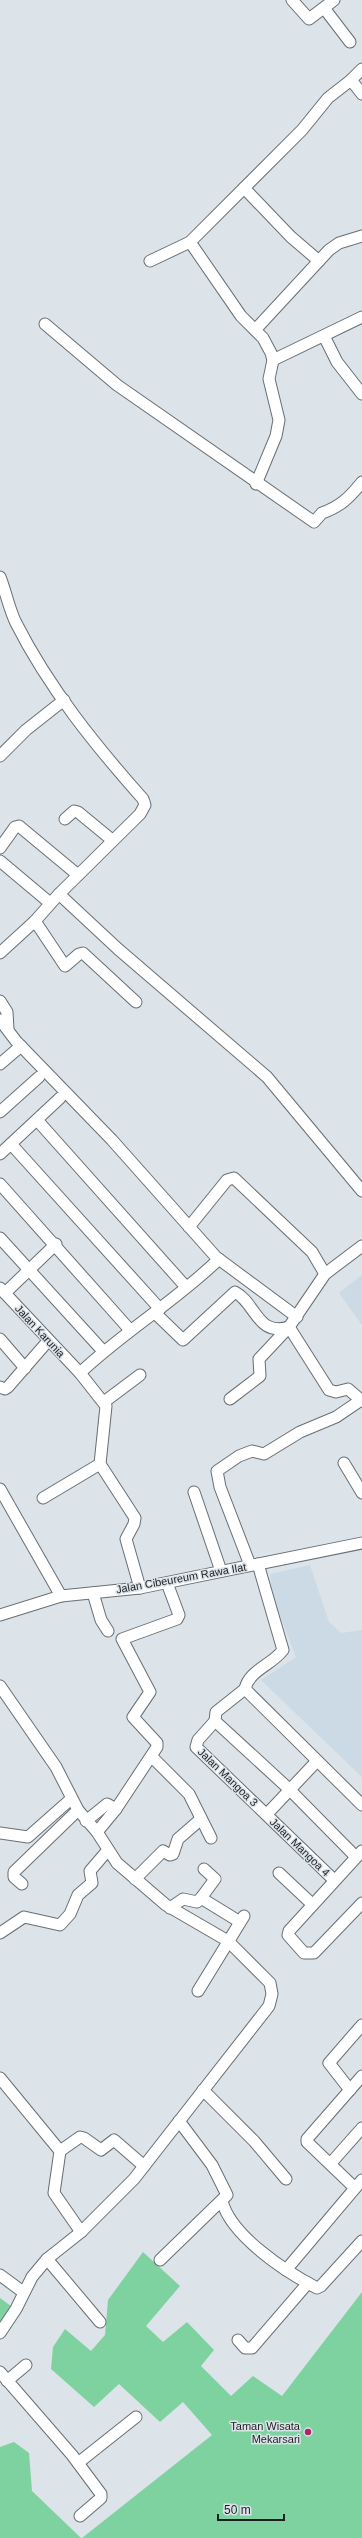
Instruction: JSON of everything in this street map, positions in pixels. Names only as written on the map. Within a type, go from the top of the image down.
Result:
[{"type":"street","points":[[292,0],[309,19],[334,0]]},
{"type":"street","points":[[324,8],[350,42]]},
{"type":"street","points":[[150,262],[190,242],[302,130],[328,98],[351,80],[362,69]]},
{"type":"street","points":[[351,80],[362,94]]},
{"type":"street","points":[[244,188],[291,237],[319,261]]},
{"type":"street","points":[[255,330],[319,261],[339,243],[362,236]]},
{"type":"street","points":[[190,242],[241,316],[268,346],[273,360],[269,379],[279,420],[276,436],[256,484]]},
{"type":"street","points":[[273,360],[362,317]]},
{"type":"street","points":[[45,324],[116,385],[256,484],[314,522],[322,513],[331,511],[352,495],[362,482]]},
{"type":"street","points":[[324,336],[337,362],[362,394]]},
{"type":"street","points":[[0,577],[16,622],[64,700],[98,748],[144,799],[144,810],[50,903],[35,921],[0,953]]},
{"type":"street","points":[[0,756],[26,730],[64,700]]},
{"type":"street","points":[[65,819],[74,811],[78,812],[112,840]]},
{"type":"street","points":[[0,848],[15,827],[19,826],[78,875]]},
{"type":"street","points":[[0,861],[50,903]]},
{"type":"street","points":[[60,894],[118,949],[267,1077],[362,1191]]},
{"type":"street","points":[[35,921],[65,966],[79,954],[83,953],[136,1002]]},
{"type":"street","points":[[0,1001],[7,1012],[8,1029]]},
{"type":"street","points":[[0,1020],[8,1029],[19,1048],[40,1076],[216,1261],[297,1317]]},
{"type":"street","points":[[0,1064],[19,1048]]},
{"type":"street","points":[[19,1048],[112,1140],[189,1227],[216,1261]]},
{"type":"street","points":[[0,1112],[40,1076]]},
{"type":"street","points":[[0,1154],[60,1098]]},
{"type":"street","points":[[37,1120],[186,1287]]},
{"type":"street","points":[[11,1144],[183,1340],[235,1292],[262,1322],[275,1329],[289,1327]]},
{"type":"street","points":[[189,1227],[227,1180],[234,1178],[312,1252],[325,1274]]},
{"type":"street","points":[[0,1184],[56,1244],[130,1330]]},
{"type":"street","points":[[0,1238],[103,1351]]},
{"type":"street","points":[[2,1290],[29,1270],[56,1244]]},
{"type":"street","points":[[230,1399],[260,1376],[259,1358],[297,1317],[325,1274],[362,1246]]},
{"type":"street","points":[[80,1373],[103,1351],[158,1311],[216,1261]]},
{"type":"street","name":"Jalan Karunia","points":[[2,1290],[48,1341],[80,1373],[104,1402]]},
{"type":"street","points":[[289,1327],[329,1390],[336,1392],[348,1388],[362,1401],[336,1417],[300,1432],[264,1454],[252,1452],[239,1456],[227,1462],[218,1471],[220,1487],[254,1565],[283,1650],[251,1676],[246,1682],[245,1689],[216,1712],[215,1721],[359,1854],[312,1904],[287,1934],[304,1953],[314,1953],[362,1903]]},
{"type":"street","points":[[0,1339],[26,1368]]},
{"type":"street","points":[[0,1387],[5,1389],[8,1387],[48,1341]]},
{"type":"street","points":[[140,1375],[104,1402],[107,1408],[100,1464],[135,1518],[134,1524],[126,1539],[140,1588]]},
{"type":"street","points":[[344,1463],[362,1493]]},
{"type":"street","points":[[43,1498],[100,1464]]},
{"type":"street","points":[[0,1489],[62,1596]]},
{"type":"street","points":[[194,1492],[221,1571]]},
{"type":"street","name":"Jalan Cibeureum Rawa Ilat","points":[[0,1615],[62,1596],[140,1588],[362,1543]]},
{"type":"street","points":[[97,1832],[156,1752],[157,1743],[133,1717],[150,1692],[122,1639],[177,1619],[179,1615],[167,1583]]},
{"type":"street","points":[[93,1593],[101,1620],[108,1631]]},
{"type":"street","points":[[0,2333],[16,2309],[23,2292],[32,2277],[47,2259],[81,2232],[144,2166],[268,2006],[272,1994],[270,1983],[228,1941],[170,1908],[117,1862],[97,1832],[78,1810],[71,1799],[56,1767],[1,1689]]},
{"type":"street","points":[[245,1689],[316,1762],[362,1805]]},
{"type":"street","name":"Jalan Mangoa 3","points":[[215,1721],[198,1740],[196,1747],[267,1814]]},
{"type":"street","points":[[152,1757],[188,1794],[211,1838]]},
{"type":"street","points":[[267,1814],[316,1762]]},
{"type":"street","points":[[0,1834],[28,1837],[71,1799]]},
{"type":"street","points":[[86,1821],[107,1804],[116,1808]]},
{"type":"street","points":[[22,1884],[14,1877],[14,1872],[78,1810]]},
{"type":"street","name":"Jalan Mangoa 4","points":[[267,1814],[334,1880]]},
{"type":"street","points":[[135,1878],[163,1850],[170,1855],[173,1854],[178,1839],[201,1819]]},
{"type":"street","points":[[0,1933],[24,1917],[60,1925],[70,1914],[80,1894],[92,1883],[90,1871],[108,1850]]},
{"type":"street","points":[[170,1908],[181,1899],[197,1902],[201,1898],[215,1879],[204,1869]]},
{"type":"street","points":[[279,1874],[312,1904]]},
{"type":"street","points":[[198,1991],[242,1919],[201,1898]]},
{"type":"street","points":[[350,2090],[329,2063],[362,2025]]},
{"type":"street","points":[[286,2270],[359,2184],[331,2163],[307,2142],[307,2139],[362,2076]]},
{"type":"street","points":[[0,2078],[60,2151]]},
{"type":"street","points":[[203,2090],[254,2141],[286,2179]]},
{"type":"street","points":[[160,2260],[222,2201],[227,2192],[204,2153],[179,2121]]},
{"type":"street","points":[[331,2163],[362,2128]]},
{"type":"street","points":[[81,2232],[54,2193],[60,2151],[80,2137],[84,2138],[101,2150],[114,2140],[144,2166]]},
{"type":"street","points":[[222,2201],[226,2214],[236,2228],[286,2270],[308,2283],[320,2287],[362,2241]]},
{"type":"street","points":[[47,2259],[100,2322]]},
{"type":"street","points":[[0,2275],[23,2292]]},
{"type":"street","points":[[238,2340],[245,2348],[252,2348],[308,2283]]},
{"type":"street","points":[[26,2365],[3,2376],[78,2463],[102,2496],[80,2516]]},
{"type":"street","points":[[78,2463],[136,2417]]},
{"type":"shaded area","points":[[362,1275],[362,1325],[339,1293]]},
{"type":"shaded area","points":[[310,1565],[329,1622],[341,1633],[362,1630],[362,1777],[261,1680],[296,1657],[272,1595],[270,1574]]},
{"type":"green space","points":[[143,2252],[180,2286],[146,2326],[163,2342],[187,2322],[214,2350],[201,2366],[231,2396],[253,2376],[282,2396],[362,2292],[362,2538],[82,2538],[212,2435],[183,2402],[160,2422],[119,2384],[94,2407],[51,2369],[53,2347],[65,2329],[91,2351],[105,2335],[108,2300]]},
{"type":"green space","points":[[0,2298],[15,2309],[0,2335]]},
{"type":"green space","points":[[14,2442],[29,2453],[32,2491],[81,2538],[0,2538],[0,2447]]},
{"type":"place","name":"Taman Wisata Mekarsari","points":[[308,2432]]}]
